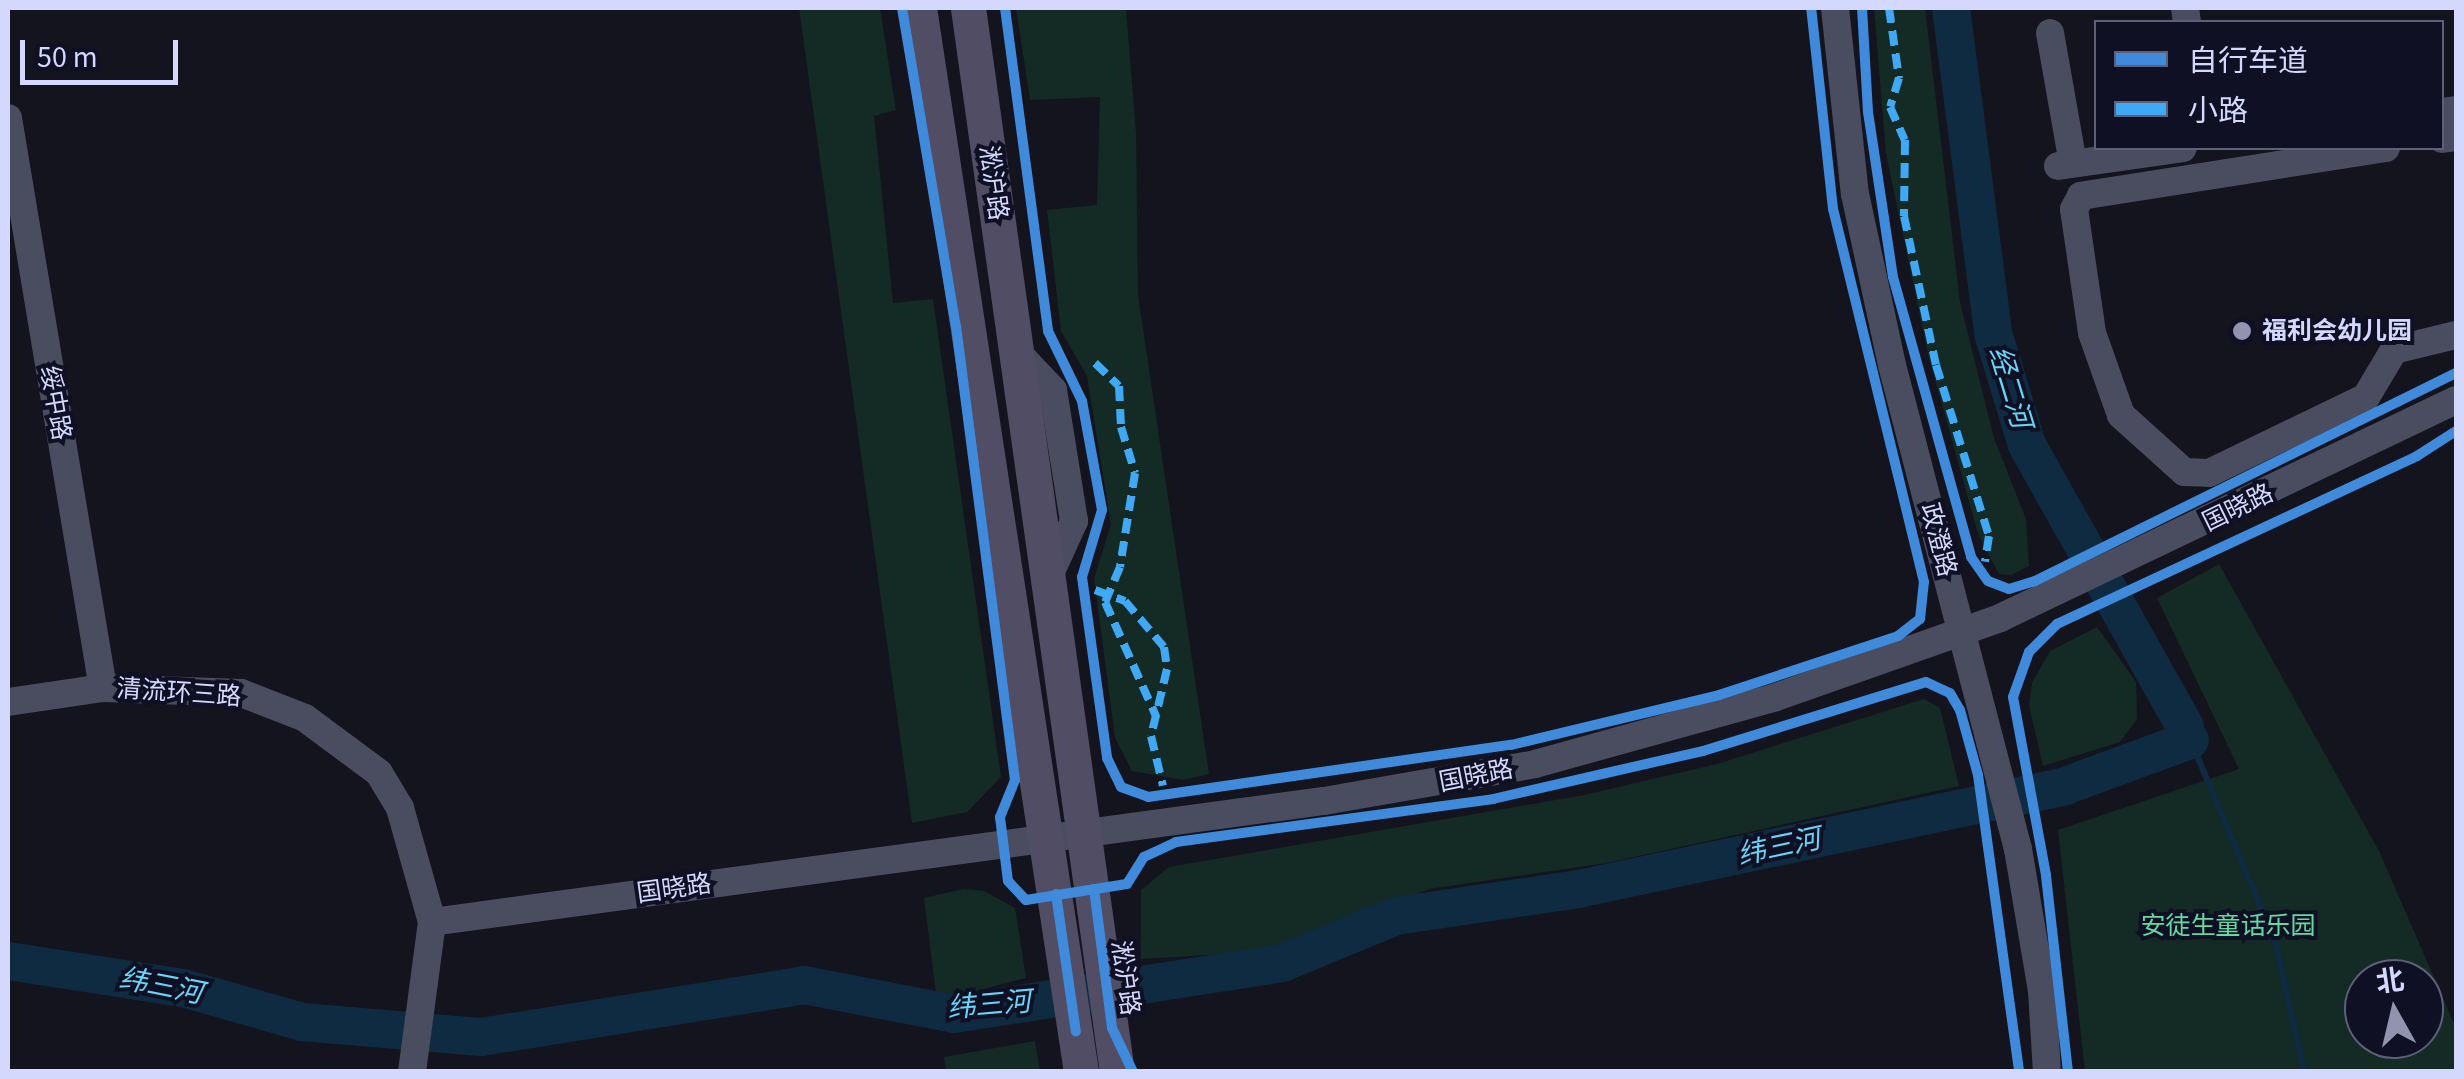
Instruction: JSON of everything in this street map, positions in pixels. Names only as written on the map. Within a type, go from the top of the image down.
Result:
[{"type":"main road","name":"淞沪路","points":[[919,8],[1068,968],[1080,1072]]},
{"type":"main road","name":"淞沪路","points":[[968,8],[1118,1072]]},
{"type":"street","name":"政澄路","points":[[1835,8],[1855,194],[1892,365],[2018,848],[2040,977],[2047,1072]]},
{"type":"street","points":[[2050,33],[2065,164],[2168,150]]},
{"type":"street","name":"绥中路","points":[[8,118],[103,688]]},
{"type":"street","points":[[2373,150],[2081,196],[2074,210],[2092,334],[2121,415],[2184,472],[2209,473],[2357,404],[2394,350],[2456,335]]},
{"type":"street","name":"国晓路","points":[[432,922],[1087,834],[1536,764],[1776,698],[1964,632],[2044,600],[2456,400]]},
{"type":"street","name":"清流环三路","points":[[8,702],[103,688],[241,692],[305,718],[358,754],[400,808],[432,922],[412,1072]]},
{"type":"green space","points":[[799,8],[880,8],[896,110],[874,116],[893,303],[933,299],[1001,777],[967,812],[912,823]]},
{"type":"green space","points":[[1016,8],[1126,8],[1136,133],[1138,295],[1209,774],[1183,780],[1132,771],[1115,738],[1094,578],[1111,525],[1087,376],[1061,331],[1047,210],[1097,205],[1100,97],[1030,100]]},
{"type":"green space","points":[[1874,8],[1925,8],[1960,302],[1994,438],[2026,519],[2029,566],[2011,575],[1999,574],[1978,534],[1928,354],[1886,154]]},
{"type":"green space","name":"安徒生童话乐园","points":[[2219,564],[2379,851],[2426,959],[2344,959],[2344,1059],[2444,1059],[2444,1000],[2456,1028],[2456,1071],[2085,1071],[2058,830],[2239,769],[2157,598]]},
{"type":"green space","points":[[2097,627],[2136,682],[2137,719],[2120,742],[2043,766],[2029,705],[2032,683],[2050,651]]},
{"type":"green space","points":[[1924,699],[1940,708],[1959,786],[1607,863],[1429,889],[1275,951],[1141,959],[1141,890],[1169,867],[1584,795],[1717,764]]},
{"type":"green space","points":[[963,889],[984,891],[1015,908],[1026,978],[937,1001],[924,898]]},
{"type":"green space","points":[[1035,1041],[1040,1071],[946,1071],[944,1057]]},
{"type":"waterway","name":"经二河","points":[[1951,8],[1993,333],[2027,445],[2185,727]]},
{"type":"waterway","name":"纬三河","points":[[2185,727],[2275,941],[2304,1072]]},
{"type":"waterway","name":"纬三河","points":[[8,961],[183,988],[302,1022],[481,1037],[804,985],[954,1014],[1282,963],[1396,916],[1578,889],[2065,786],[2190,740]]},
{"type":"marked path","points":[[1889,8],[1899,78],[1890,107],[1905,140],[1904,216],[1936,365],[1989,536],[1985,562]]},
{"type":"marked path","points":[[1095,363],[1119,386],[1121,427],[1135,473],[1120,567],[1105,602],[1156,716]]},
{"type":"marked path","points":[[1095,590],[1125,601],[1164,647],[1167,669],[1151,736],[1163,786]]},
{"type":"cycle path","points":[[902,8],[956,326],[1015,780],[1000,817],[1008,881],[1026,900],[1127,884],[1144,857],[1176,842],[1493,799],[1703,751],[1926,682],[1950,693],[1960,710],[1978,775],[2019,1072]]},
{"type":"cycle path","points":[[1005,8],[1048,331],[1082,401],[1102,510],[1082,577],[1107,758],[1121,787],[1148,797],[1511,745],[1719,695],[1898,636],[1920,619],[1924,582],[1833,209],[1811,8]]},
{"type":"cycle path","points":[[1862,8],[1868,112],[1893,277],[1971,557],[1988,581],[2009,589],[2035,581],[2456,373]]},
{"type":"cycle path","points":[[2068,1072],[2046,875],[2013,697],[2029,652],[2057,624],[2417,456],[2456,431]]},
{"type":"cycle path","points":[[1094,889],[1112,1028],[1133,1072]]},
{"type":"cycle path","points":[[1056,894],[1076,1032]]},
{"type":"place","name":"福利会幼儿园","points":[[2242,331]]}]
